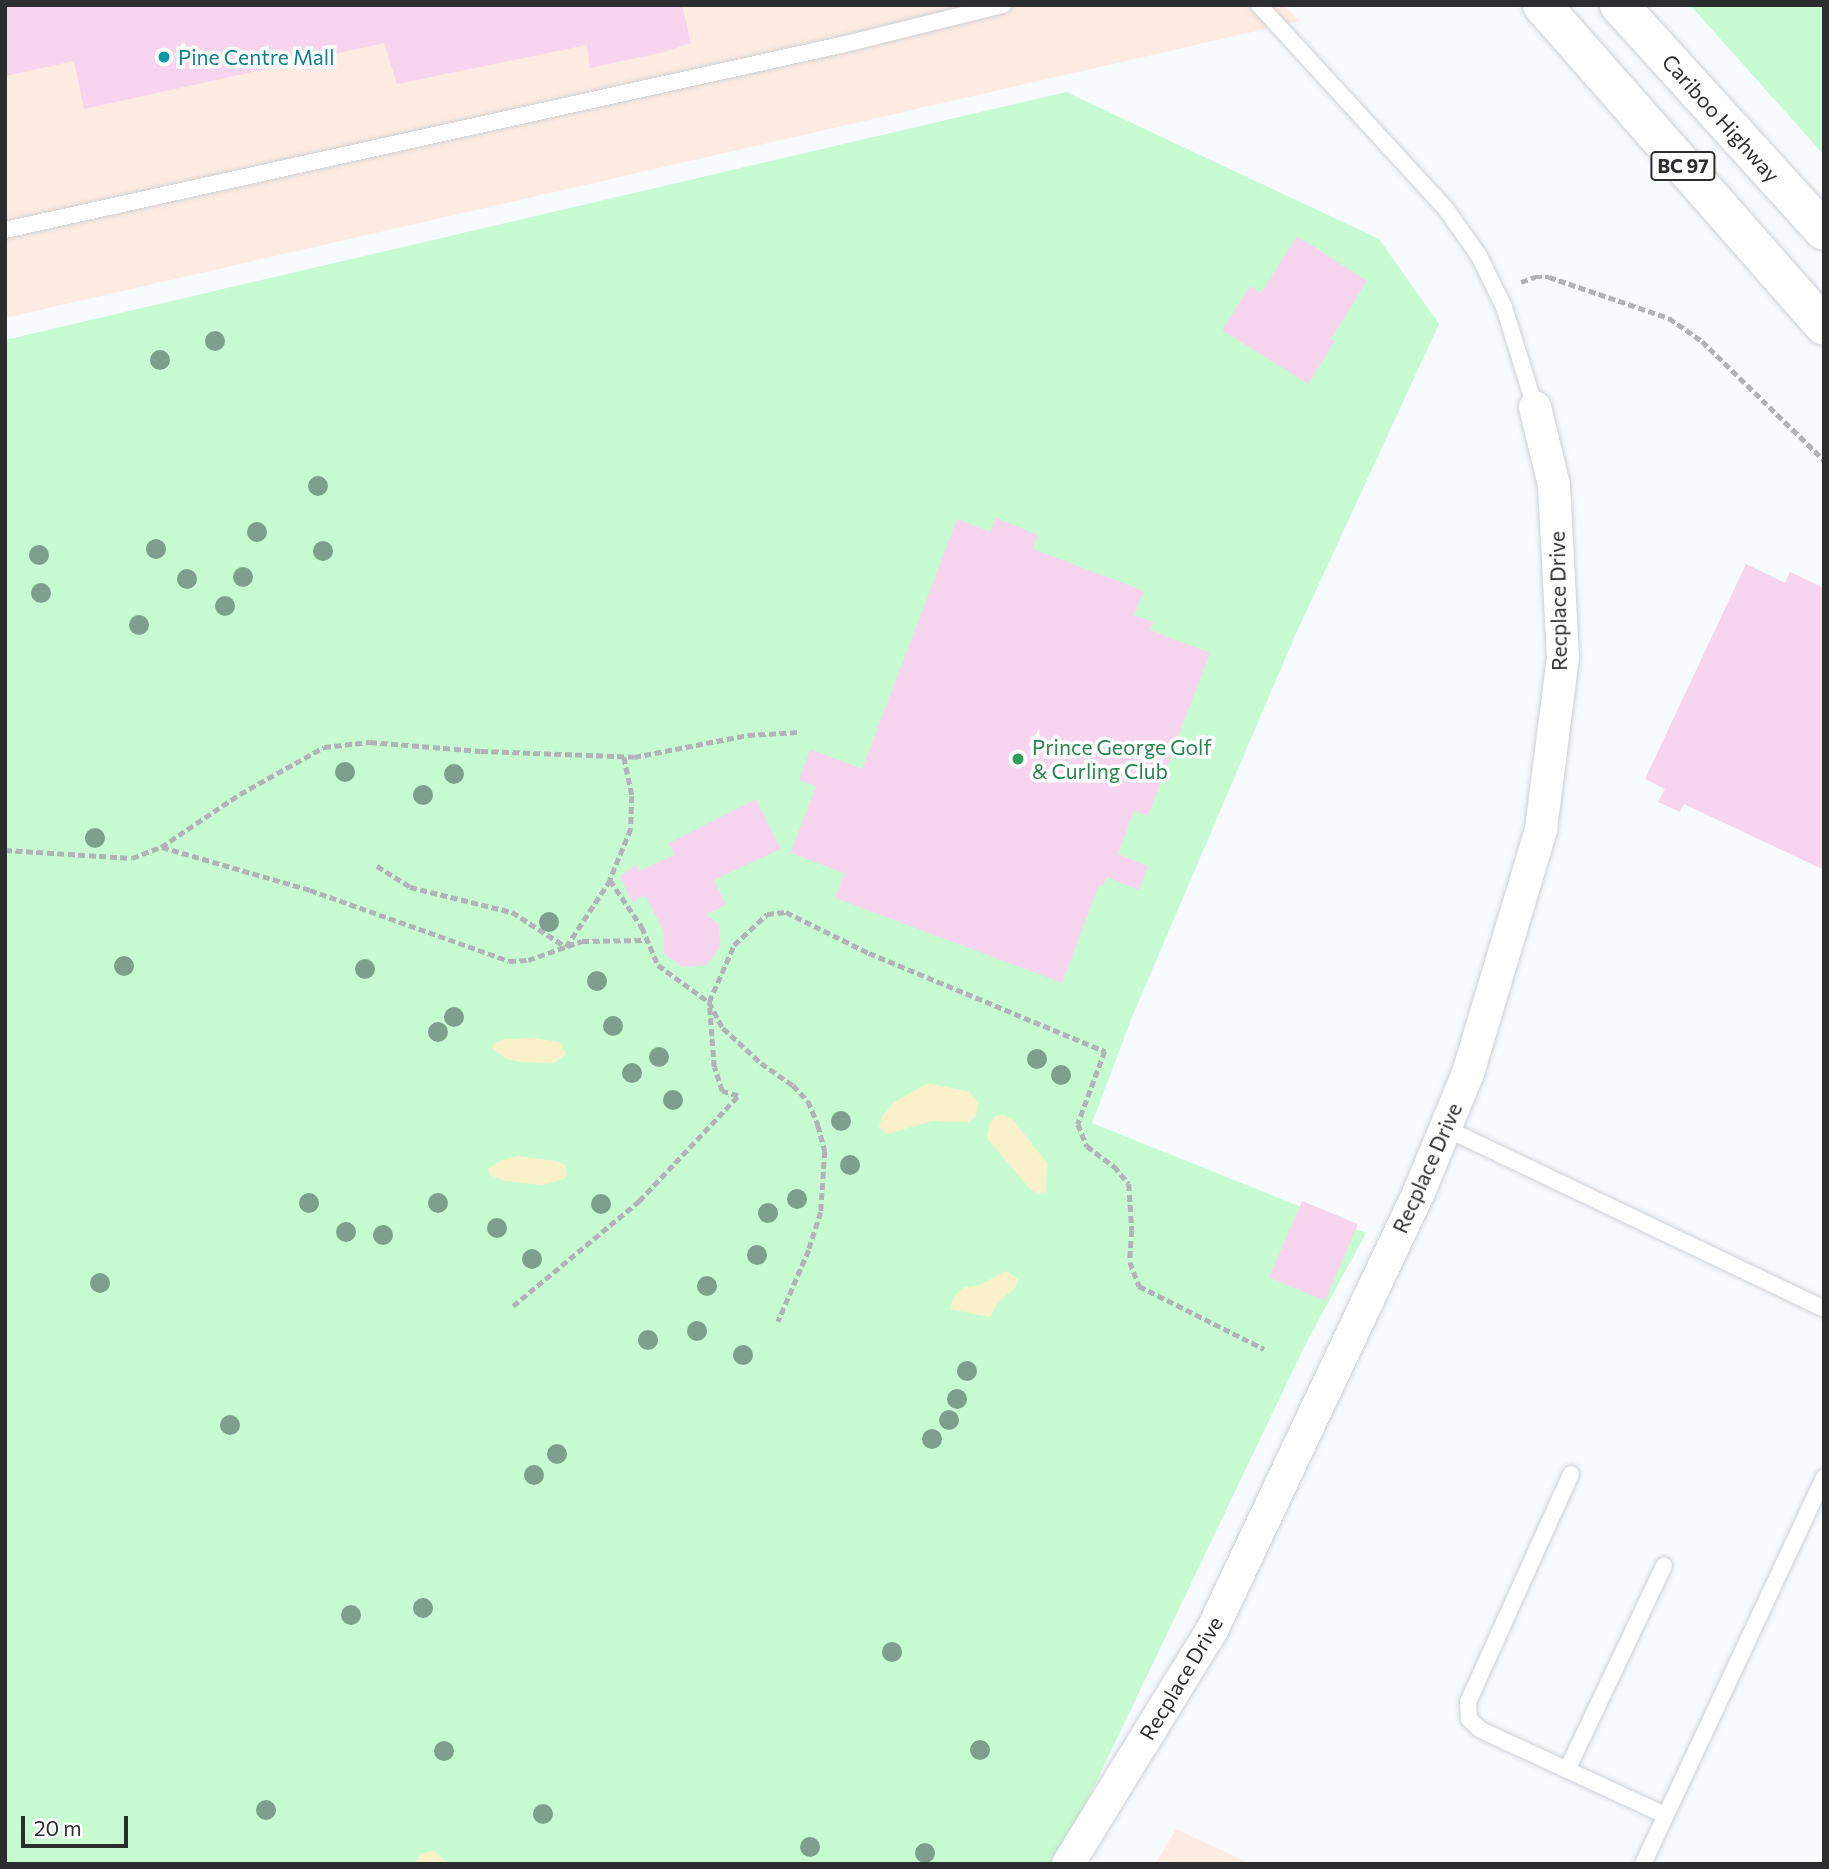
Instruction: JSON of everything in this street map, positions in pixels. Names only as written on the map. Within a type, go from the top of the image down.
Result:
[{"type":"highway","name":"BC 97","points":[[1542,5],[1824,326]]},
{"type":"highway","name":"Cariboo Highway","points":[[1619,5],[1824,230]]},
{"type":"street","name":"Recplace Drive","points":[[1068,1864],[1212,1630],[1446,1128],[1468,1073],[1541,829],[1561,670],[1554,485],[1535,407]]},
{"type":"lane","points":[[5,230],[842,45],[1003,5]]},
{"type":"lane","points":[[1259,5],[1446,209],[1479,256],[1496,291],[1535,407]]},
{"type":"lane","points":[[1446,1128],[1824,1309]]},
{"type":"lane","points":[[1570,1474],[1468,1702],[1469,1719],[1481,1730],[1665,1815]]},
{"type":"lane","points":[[1643,1864],[1824,1477]]},
{"type":"lane","points":[[1567,1770],[1664,1566]]},
{"type":"path","points":[[1496,291],[1535,277],[1549,277],[1656,312],[1689,331],[1824,460]]},
{"type":"path","points":[[5,850],[132,858],[161,847],[240,794],[324,747],[370,741],[481,751],[624,757],[748,734],[798,732]]},
{"type":"path","points":[[566,947],[610,880],[631,829],[632,796],[624,757]]},
{"type":"path","points":[[161,847],[310,890],[509,961],[528,960],[582,941],[647,940]]},
{"type":"path","points":[[377,866],[410,887],[512,912],[566,947]]},
{"type":"path","points":[[610,880],[647,940],[658,965],[709,1002],[723,1028],[761,1063],[793,1085],[808,1101],[825,1151],[821,1212],[809,1250],[778,1322]]},
{"type":"path","points":[[513,1306],[639,1201],[738,1096],[722,1091],[714,1067],[709,1002],[734,945],[767,914],[786,912],[869,953],[1105,1051],[1078,1124],[1087,1146],[1114,1166],[1129,1184],[1132,1230],[1130,1262],[1139,1286],[1264,1349]]},
{"type":"shaded area","points":[[5,5],[1284,5],[1300,21],[5,318]]},
{"type":"shaded area","points":[[1176,1829],[1251,1864],[1155,1864]]},
{"type":"green space","points":[[1690,5],[1824,5],[1824,155]]},
{"type":"green space","name":"Prince George Golf & Curling Club","points":[[1066,92],[1379,239],[1439,324],[1294,638],[1132,1017],[1092,1123],[1366,1233],[1306,1343],[1057,1864],[5,1864],[5,340]]},
{"type":"sand","points":[[536,1038],[561,1043],[566,1054],[554,1063],[521,1062],[506,1059],[492,1048],[493,1044],[505,1039]]},
{"type":"sand","points":[[928,1083],[970,1092],[978,1103],[976,1116],[969,1122],[932,1121],[887,1134],[879,1127],[882,1117],[894,1102]]},
{"type":"sand","points":[[1004,1115],[1012,1119],[1047,1163],[1046,1192],[1038,1193],[1030,1189],[987,1138],[990,1122],[995,1116]]},
{"type":"sand","points":[[518,1156],[556,1161],[565,1165],[567,1174],[564,1179],[542,1185],[505,1181],[490,1175],[488,1169],[502,1160]]},
{"type":"sand","points":[[1006,1271],[1018,1279],[1015,1288],[999,1301],[990,1317],[950,1309],[953,1299],[962,1288],[980,1285]]},
{"type":"sand","points":[[434,1851],[449,1864],[415,1864],[421,1853]]},
{"type":"building","name":"Pine Centre Mall","points":[[5,5],[682,5],[691,43],[664,52],[590,68],[587,45],[397,84],[384,43],[84,109],[74,61],[5,76]]},
{"type":"building","points":[[1297,236],[1367,281],[1331,339],[1335,341],[1308,384],[1222,330],[1250,286],[1261,293]]},
{"type":"building","name":"Prince George Golf & Curling Club","points":[[996,518],[1038,535],[1033,549],[1144,591],[1134,615],[1153,622],[1150,630],[1210,653],[1148,816],[1134,811],[1118,854],[1148,866],[1139,890],[1107,877],[1103,886],[1099,885],[1062,983],[835,898],[844,873],[790,853],[816,786],[799,780],[810,749],[862,769],[957,519],[990,532]]},
{"type":"building","points":[[1746,564],[1785,583],[1790,572],[1824,588],[1824,870],[1684,804],[1680,812],[1658,802],[1665,789],[1645,779]]},
{"type":"building","points":[[756,799],[781,849],[714,880],[726,905],[706,914],[719,925],[720,947],[707,965],[683,967],[664,954],[664,932],[645,895],[632,902],[620,876],[637,864],[639,871],[674,855],[669,843]]},
{"type":"building","points":[[1302,1201],[1358,1224],[1325,1301],[1269,1277]]},
{"type":"place","name":"Pine Centre Mall","points":[[164,57]]},
{"type":"place","name":"Prince George Golf & Curling Club","points":[[1018,759]]}]
